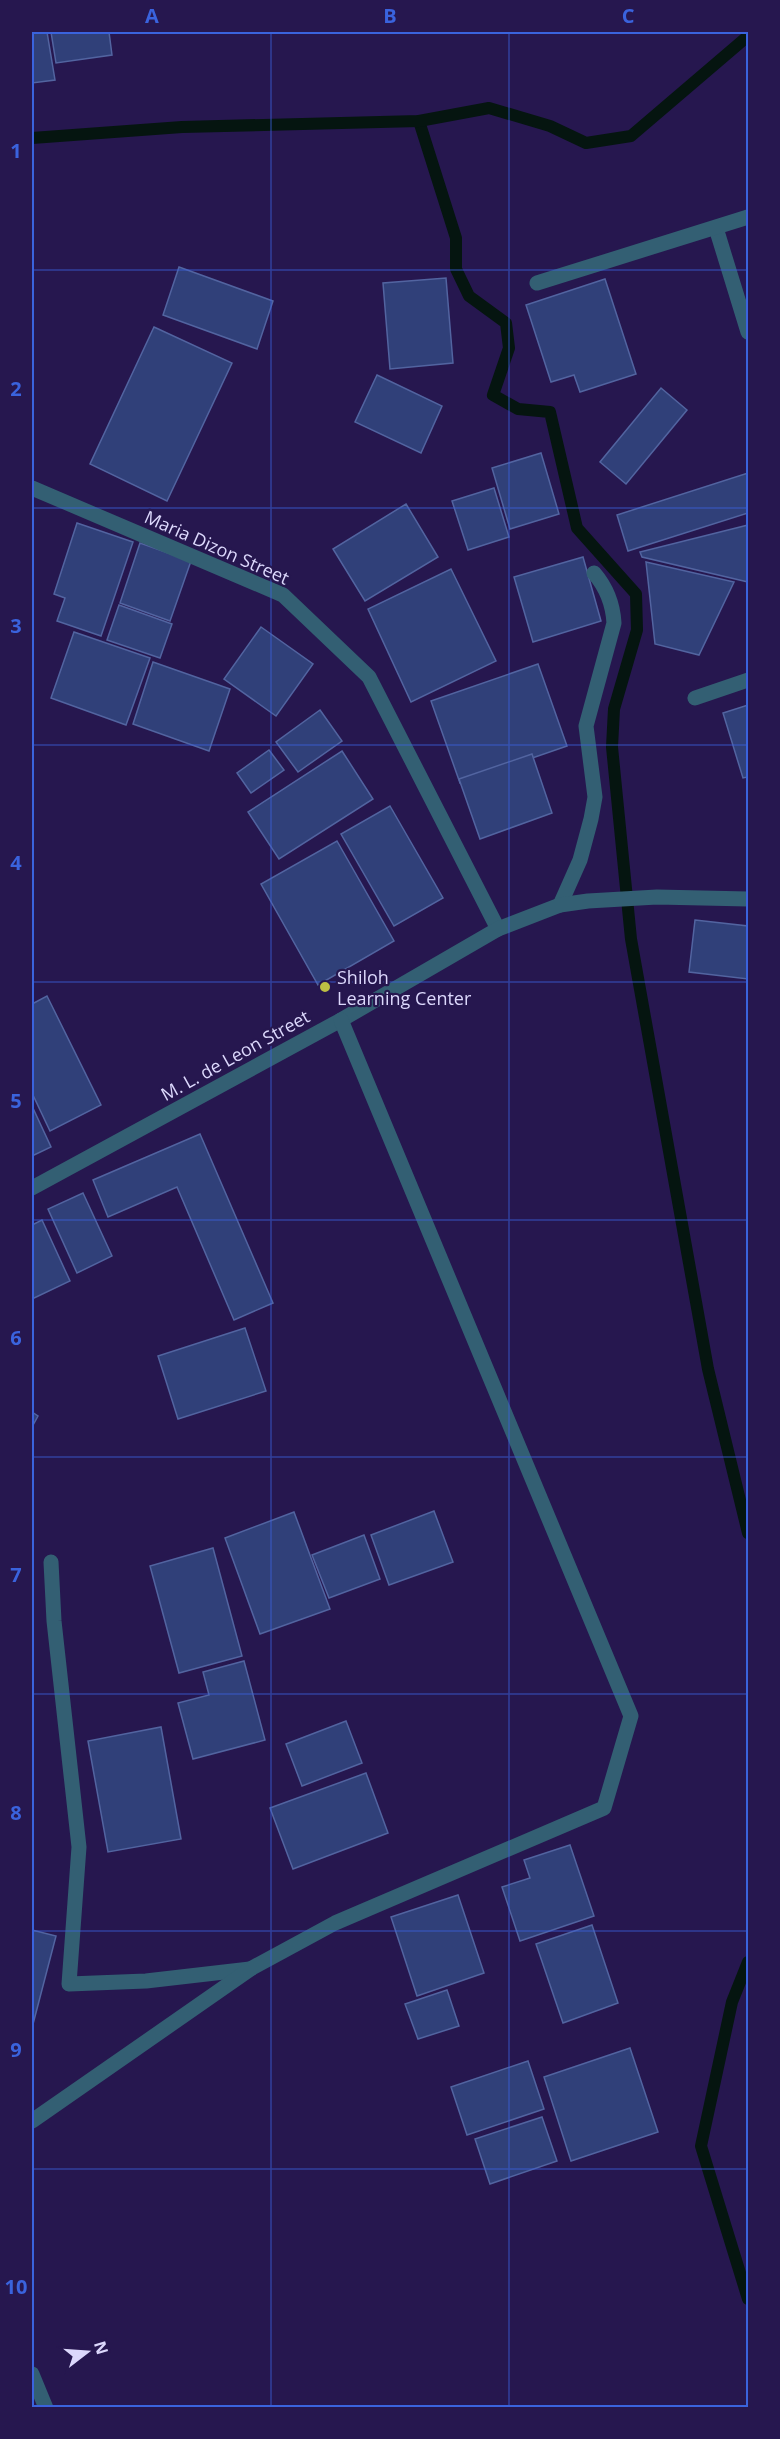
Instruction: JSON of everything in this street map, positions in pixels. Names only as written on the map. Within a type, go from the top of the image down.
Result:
[{"type":"street","points":[[537,283],[748,217]]},
{"type":"street","points":[[716,228],[748,332]]},
{"type":"street","name":"Maria Dizon Street","points":[[32,488],[283,595],[369,677],[498,929]]},
{"type":"street","points":[[560,905],[580,860],[594,808],[596,797],[586,726],[614,624],[613,611],[607,593],[594,573]]},
{"type":"street","points":[[695,698],[748,680]]},
{"type":"street","name":"M. L. de Leon Street","points":[[32,1188],[341,1020],[498,929],[560,905],[588,901],[657,897],[748,900]]},
{"type":"street","points":[[32,2121],[252,1968],[335,1923],[604,1808],[631,1716],[341,1020]]},
{"type":"street","points":[[51,1562],[54,1621],[79,1846],[69,1984],[146,1982],[252,1968]]},
{"type":"street","points":[[32,2374],[46,2408]]},
{"type":"building","points":[[32,32],[47,32],[55,80],[32,83]]},
{"type":"building","points":[[51,32],[109,32],[112,55],[56,63]]},
{"type":"building","points":[[179,267],[273,301],[257,349],[163,315]]},
{"type":"building","points":[[446,278],[453,363],[390,369],[383,283]]},
{"type":"building","points":[[605,279],[636,374],[580,392],[574,375],[551,382],[526,305]]},
{"type":"building","points":[[154,327],[232,363],[167,501],[90,464]]},
{"type":"building","points":[[377,375],[442,406],[421,453],[355,422]]},
{"type":"building","points":[[661,388],[687,410],[626,484],[600,462]]},
{"type":"building","points":[[541,453],[559,514],[510,529],[492,468]]},
{"type":"building","points":[[748,473],[748,513],[628,551],[617,515]]},
{"type":"building","points":[[494,488],[509,537],[468,550],[452,501]]},
{"type":"building","points":[[406,504],[438,557],[365,601],[333,549]]},
{"type":"building","points":[[77,523],[133,542],[101,636],[57,621],[65,598],[54,594]]},
{"type":"building","points":[[748,525],[748,582],[642,557],[640,552]]},
{"type":"building","points":[[140,543],[191,561],[170,621],[120,603]]},
{"type":"building","points":[[583,557],[601,621],[533,642],[514,577]]},
{"type":"building","points":[[646,562],[734,582],[699,655],[655,644]]},
{"type":"building","points":[[451,569],[496,661],[411,702],[368,609]]},
{"type":"building","points":[[119,605],[172,624],[160,658],[107,640]]},
{"type":"building","points":[[261,627],[313,664],[276,716],[224,679]]},
{"type":"building","points":[[74,632],[150,658],[126,725],[51,698]]},
{"type":"building","points":[[153,662],[230,689],[209,751],[133,724]]},
{"type":"building","points":[[538,664],[567,746],[460,783],[431,701]]},
{"type":"building","points":[[748,705],[748,777],[743,778],[723,713]]},
{"type":"building","points":[[320,710],[342,741],[298,772],[276,742]]},
{"type":"building","points":[[269,750],[284,770],[251,793],[237,773]]},
{"type":"building","points":[[342,751],[373,799],[279,859],[248,812]]},
{"type":"building","points":[[532,754],[552,813],[480,839],[459,779]]},
{"type":"building","points":[[390,806],[443,898],[394,926],[341,834]]},
{"type":"building","points":[[337,841],[394,941],[318,985],[261,884]]},
{"type":"building","points":[[695,920],[748,926],[748,979],[689,972]]},
{"type":"building","points":[[47,996],[101,1105],[50,1131],[32,1093],[32,1004]]},
{"type":"building","points":[[32,1106],[51,1147],[32,1156]]},
{"type":"building","points":[[200,1134],[273,1303],[234,1320],[177,1187],[108,1217],[93,1180]]},
{"type":"building","points":[[83,1193],[112,1256],[77,1273],[48,1209]]},
{"type":"building","points":[[42,1220],[70,1281],[32,1299],[32,1225]]},
{"type":"building","points":[[245,1328],[266,1391],[178,1419],[158,1356]]},
{"type":"building","points":[[32,1412],[38,1416],[32,1427]]},
{"type":"building","points":[[434,1511],[453,1562],[389,1585],[371,1535]]},
{"type":"building","points":[[294,1512],[330,1609],[260,1634],[225,1538]]},
{"type":"building","points":[[364,1535],[380,1579],[329,1598],[312,1555]]},
{"type":"building","points":[[213,1548],[242,1656],[179,1673],[150,1566]]},
{"type":"building","points":[[244,1661],[265,1740],[193,1759],[178,1703],[209,1695],[203,1672]]},
{"type":"building","points":[[346,1721],[362,1763],[302,1786],[286,1744]]},
{"type":"building","points":[[161,1727],[181,1839],[108,1852],[88,1741]]},
{"type":"building","points":[[366,1773],[388,1833],[293,1869],[270,1808]]},
{"type":"building","points":[[570,1845],[594,1916],[520,1941],[502,1887],[530,1878],[524,1860]]},
{"type":"building","points":[[458,1895],[484,1973],[417,1996],[391,1917]]},
{"type":"building","points":[[592,1925],[618,2003],[563,2023],[536,1944]]},
{"type":"building","points":[[32,1930],[56,1936],[32,2028]]},
{"type":"building","points":[[447,1990],[459,2026],[418,2039],[405,2004]]},
{"type":"building","points":[[630,2048],[658,2132],[571,2161],[544,2077]]},
{"type":"building","points":[[528,2061],[544,2109],[467,2135],[451,2087]]},
{"type":"building","points":[[542,2117],[557,2161],[490,2184],[475,2139]]},
{"type":"waterway","points":[[32,138],[182,127],[419,121],[489,108],[550,126],[586,143],[631,136],[748,36]]},
{"type":"waterway","points":[[419,121],[456,238],[456,269],[469,296],[506,323],[509,348],[493,395],[518,409],[550,412],[577,528],[636,594],[637,630],[614,709],[612,747],[631,939],[708,1369],[748,1533]]},
{"type":"waterway","points":[[748,1962],[732,2002],[701,2146],[748,2299]]},
{"type":"place","name":"Shiloh Learning Center","points":[[325,987]]}]
